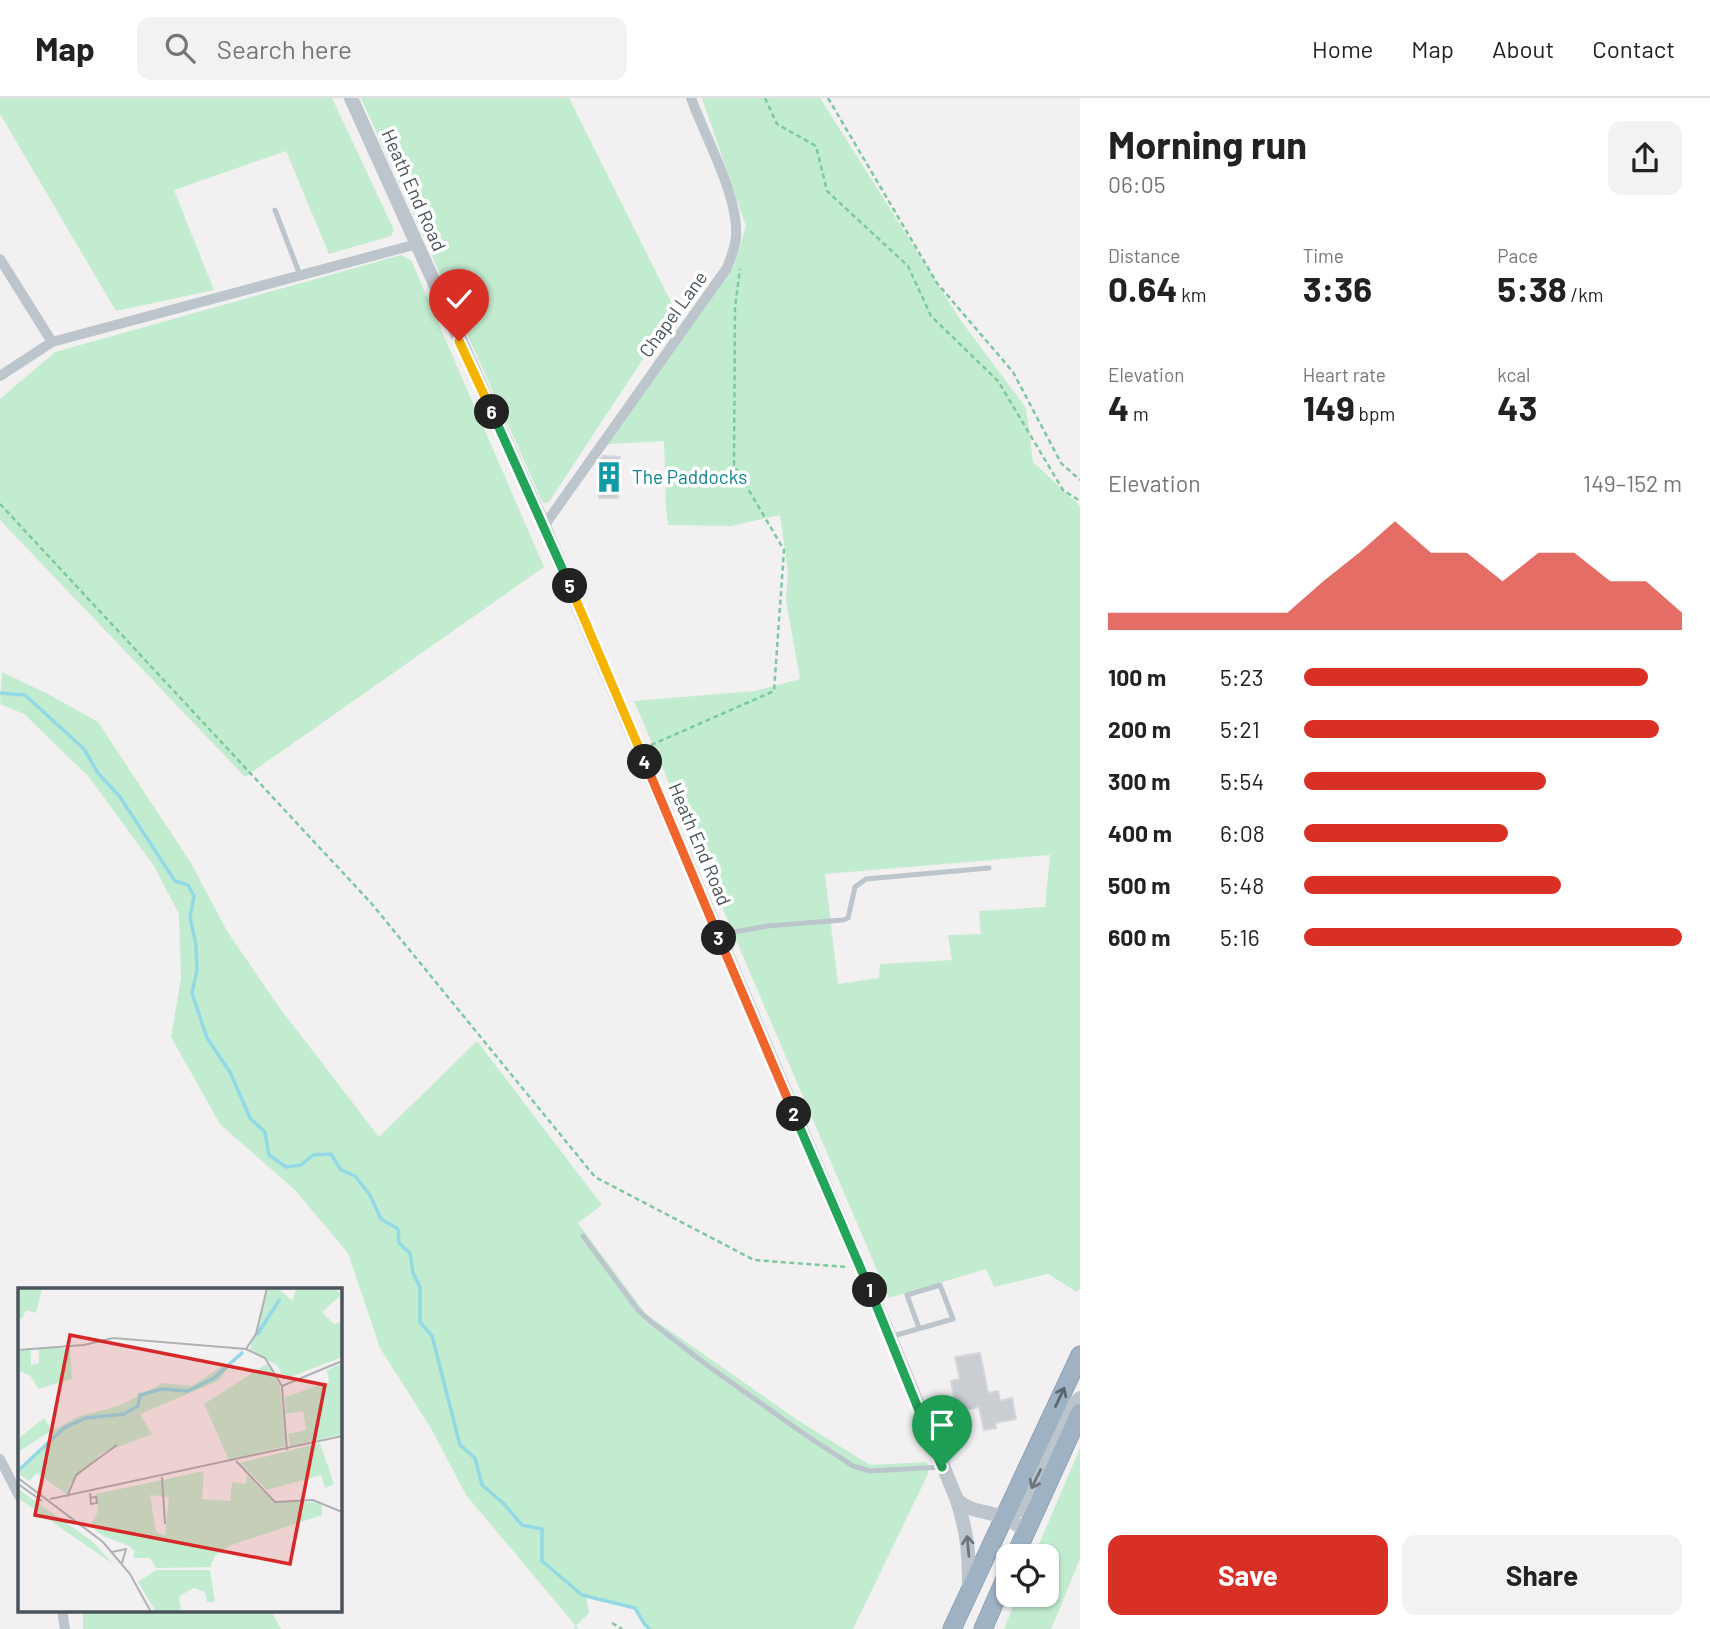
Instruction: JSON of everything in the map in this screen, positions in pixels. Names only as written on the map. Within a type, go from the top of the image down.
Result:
[{"type":"highway","points":[[952,1629],[1080,1355]]},
{"type":"highway","points":[[1020,1544],[1080,1413]]},
{"type":"highway","points":[[983,1629],[996,1599]]},
{"type":"street","name":"Heath End Road","points":[[351,98],[544,526],[890,1337],[957,1500],[969,1543],[969,1592]]},
{"type":"street","name":"Chapel Lane","points":[[544,526],[727,268],[734,251],[736,234],[722,172],[691,98]]},
{"type":"street","points":[[0,376],[52,342],[417,244]]},
{"type":"street","points":[[0,259],[52,342]]},
{"type":"street","points":[[1003,1517],[1023,1507],[1070,1408],[1080,1398]]},
{"type":"street","points":[[0,1459],[18,1494]]},
{"type":"street","points":[[957,1500],[962,1505],[986,1515],[1003,1517],[1026,1531]]},
{"type":"lane","points":[[275,210],[300,275]]},
{"type":"lane","points":[[718,934],[768,926],[843,920],[848,918],[850,913],[855,887],[866,879],[989,868]]},
{"type":"lane","points":[[583,1236],[638,1310],[650,1321],[804,1434],[853,1465],[870,1471],[942,1467]]},
{"type":"lane","points":[[890,1337],[953,1319],[940,1285],[907,1295],[919,1328]]},
{"type":"path","points":[[765,98],[777,124],[816,146],[827,191],[908,266],[931,316],[998,381],[1063,490],[1080,501]]},
{"type":"path","points":[[828,98],[937,283],[1013,372],[1061,463],[1080,480]]},
{"type":"path","points":[[640,749],[774,691],[784,550],[734,465],[735,307],[741,262]]},
{"type":"path","points":[[0,504],[372,904],[594,1177],[754,1260],[860,1268]]},
{"type":"path","points":[[612,1623],[622,1629]]},
{"type":"green space","points":[[0,98],[332,98],[394,230],[391,236],[329,254],[286,151],[174,190],[214,290],[116,311],[0,114]]},
{"type":"green space","points":[[361,98],[569,98],[675,310],[549,502],[543,503]]},
{"type":"green space","points":[[702,98],[820,98],[959,318],[1026,408],[1033,462],[1080,506],[1080,1288],[1077,1292],[1048,1274],[994,1287],[986,1269],[889,1298],[634,701],[755,691],[800,679],[786,600],[788,572],[780,515],[731,526],[668,525],[664,441],[608,444],[734,266],[746,226]],"holes":[[[1050,855],[1045,907],[979,911],[981,934],[948,935],[952,960],[880,964],[879,978],[838,984],[825,874]]]},
{"type":"green space","points":[[401,255],[411,260],[544,567],[245,777],[0,520],[0,399],[55,352]]},
{"type":"green space","points":[[2,672],[98,722],[191,863],[227,931],[279,1007],[379,1137],[477,1041],[602,1205],[578,1223],[646,1314],[796,1419],[870,1465],[927,1462],[928,1474],[853,1629],[650,1629],[635,1608],[586,1596],[589,1613],[576,1626],[466,1495],[432,1430],[380,1348],[348,1253],[295,1190],[220,1124],[171,1037],[181,978],[179,914],[154,866],[89,777],[24,714],[0,704]]},
{"type":"green space","points":[[1080,1448],[1080,1559],[1054,1622],[1051,1629],[1004,1629],[1013,1607],[1059,1607],[1059,1544],[1039,1544]]},
{"type":"green space","points":[[272,1612],[281,1629],[83,1629],[83,1614]]},
{"type":"building","name":"The Paddocks","points":[[603,456],[620,457],[618,498],[599,498],[600,460]]},
{"type":"building","points":[[980,1353],[988,1393],[998,1391],[1000,1401],[1012,1398],[1016,1419],[995,1423],[996,1428],[984,1430],[979,1407],[957,1412],[951,1381],[960,1379],[955,1357]]},
{"type":"waterway","points":[[0,693],[25,695],[84,749],[98,773],[120,797],[175,881],[188,885],[194,896],[190,917],[196,945],[197,970],[192,993],[207,1038],[230,1072],[250,1118],[265,1132],[269,1155],[286,1167],[301,1165],[313,1155],[331,1154],[341,1170],[355,1176],[370,1195],[381,1219],[398,1229],[399,1243],[410,1253],[413,1273],[420,1287],[420,1322],[432,1336],[460,1445],[475,1458],[482,1485],[502,1502],[522,1525],[542,1529],[542,1561],[582,1595],[635,1608],[650,1629]]},
{"type":"place","name":"The Paddocks","points":[[609,477]]},
{"type":"route","points":[[459,341],[544,526],[640,749],[890,1337],[942,1467]]}]
